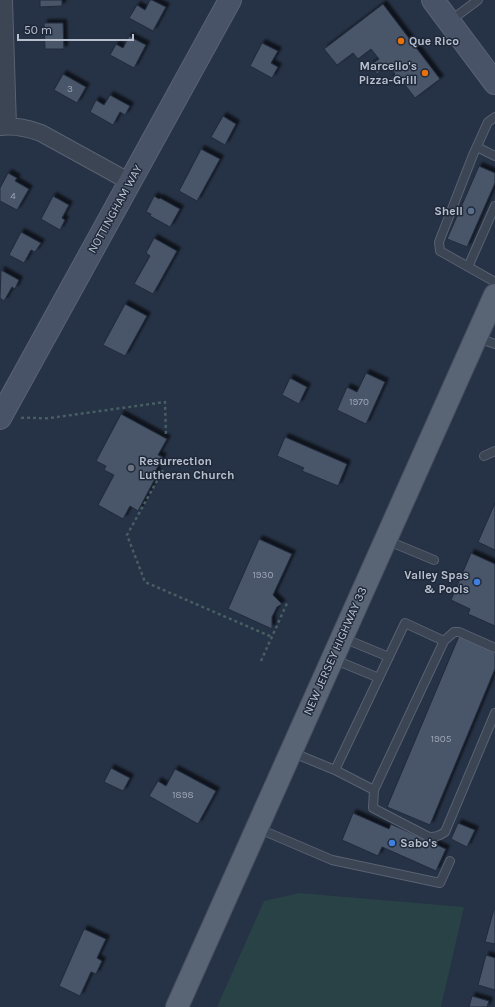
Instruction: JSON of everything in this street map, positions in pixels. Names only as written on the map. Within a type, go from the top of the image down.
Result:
[{"type":"main road","name":"NEW JERSEY HIGHWAY 33","points":[[177,1007],[385,540],[485,341],[495,295]]},
{"type":"street","points":[[4,0],[4,127],[25,128],[41,133],[130,182]]},
{"type":"street","name":"NOTTINGHAM WAY","points":[[11,418],[130,182],[230,0]]},
{"type":"street","points":[[433,0],[495,83]]},
{"type":"lane","points":[[450,22],[478,0]]},
{"type":"lane","points":[[495,117],[488,122],[439,242],[440,251],[495,282]]},
{"type":"lane","points":[[477,147],[495,156]]},
{"type":"lane","points":[[468,267],[495,206]]},
{"type":"lane","points":[[484,456],[495,451]]},
{"type":"lane","points":[[385,540],[434,560]]},
{"type":"lane","points":[[335,770],[405,623],[444,641]]},
{"type":"lane","points":[[495,648],[459,632],[454,632],[444,641],[374,790],[373,808],[429,837],[440,836],[444,832],[495,713]]},
{"type":"lane","points":[[341,638],[389,657]]},
{"type":"lane","points":[[332,658],[379,678]]},
{"type":"lane","points":[[290,752],[335,770],[374,790]]},
{"type":"lane","points":[[256,827],[332,860],[440,883],[450,861]]},
{"type":"path","points":[[11,418],[28,417],[41,419],[165,402],[166,436]]},
{"type":"path","points":[[163,470],[127,535],[145,582],[272,637]]},
{"type":"path","points":[[261,661],[288,600]]},
{"type":"green space","points":[[299,893],[464,907],[441,1007],[217,1007],[264,901]]},
{"type":"building","points":[[40,0],[62,0],[62,6],[40,7]]},
{"type":"building","points":[[150,0],[166,7],[153,31],[129,18],[137,5],[145,10]]},
{"type":"building","points":[[383,4],[440,79],[415,98],[402,81],[395,86],[390,79],[395,74],[389,65],[377,74],[370,65],[379,59],[371,49],[358,59],[353,53],[337,65],[324,49]]},
{"type":"building","points":[[44,23],[63,23],[64,49],[45,49]]},
{"type":"building","points":[[129,36],[146,45],[134,68],[110,55],[116,44],[123,48]]},
{"type":"building","points":[[262,43],[278,51],[271,63],[278,67],[272,78],[250,66]]},
{"type":"building","points":[[63,74],[86,87],[77,103],[54,90]]},
{"type":"building","points":[[110,95],[130,106],[125,115],[120,112],[113,125],[90,112],[96,100],[104,105]]},
{"type":"building","points":[[223,116],[236,124],[225,145],[211,137]]},
{"type":"building","points":[[201,149],[220,159],[197,201],[179,191]]},
{"type":"building","name":"Shell","points":[[479,166],[495,173],[495,183],[467,247],[447,239]]},
{"type":"building","points":[[8,173],[17,178],[15,181],[29,189],[17,210],[0,201],[0,188]]},
{"type":"building","points":[[53,196],[69,205],[62,218],[65,220],[60,230],[41,219]]},
{"type":"building","points":[[154,196],[180,209],[170,227],[150,216],[151,214],[146,212]]},
{"type":"building","points":[[21,232],[41,243],[35,252],[31,250],[24,263],[9,255]]},
{"type":"building","points":[[154,238],[177,251],[153,294],[134,284],[150,256],[146,253]]},
{"type":"building","points":[[1,270],[19,280],[15,289],[12,287],[4,301],[0,298]]},
{"type":"building","points":[[125,304],[147,316],[125,356],[103,345]]},
{"type":"building","points":[[366,373],[385,382],[366,424],[337,410],[347,387],[357,392]]},
{"type":"building","points":[[290,378],[307,387],[299,404],[282,395]]},
{"type":"building","name":"Resurrection Lutheran Church","points":[[121,414],[167,439],[158,455],[163,457],[155,472],[158,473],[138,511],[130,506],[123,519],[98,505],[114,475],[104,470],[106,466],[96,461]]},
{"type":"building","points":[[285,437],[347,464],[338,486],[302,471],[304,468],[277,456]]},
{"type":"building","points":[[495,503],[495,550],[478,542]]},
{"type":"building","points":[[259,539],[292,554],[273,595],[282,604],[277,607],[272,617],[272,629],[228,609]]},
{"type":"building","name":"Valley Spas & Pools","points":[[471,553],[495,564],[495,626],[468,614],[470,609],[451,600]]},
{"type":"building","points":[[459,636],[495,651],[495,669],[430,825],[387,807]]},
{"type":"building","points":[[111,768],[130,778],[123,791],[104,782]]},
{"type":"building","points":[[175,769],[216,791],[198,824],[149,796],[158,781],[166,786]]},
{"type":"building","name":"Sabo's","points":[[353,813],[389,829],[391,824],[446,849],[436,871],[382,847],[378,856],[342,840]]},
{"type":"building","points":[[458,823],[475,830],[467,847],[451,839]]},
{"type":"building","points":[[495,909],[495,944],[485,942]]},
{"type":"building","points":[[84,929],[106,939],[97,958],[102,961],[96,974],[91,972],[80,996],[59,986]]},
{"type":"building","points":[[486,955],[495,958],[495,990],[478,985]]},
{"type":"building","points":[[472,996],[489,1001],[487,1007],[469,1007]]},
{"type":"place","name":"Que Rico","points":[[401,41]]},
{"type":"place","name":"Marcello's Pizza-Grill","points":[[425,73]]},
{"type":"place","name":"Shell","points":[[471,211]]},
{"type":"place","name":"Resurrection Lutheran Church","points":[[131,468]]},
{"type":"place","name":"Valley Spas & Pools","points":[[477,582]]},
{"type":"place","name":"Sabo's","points":[[392,843]]}]
